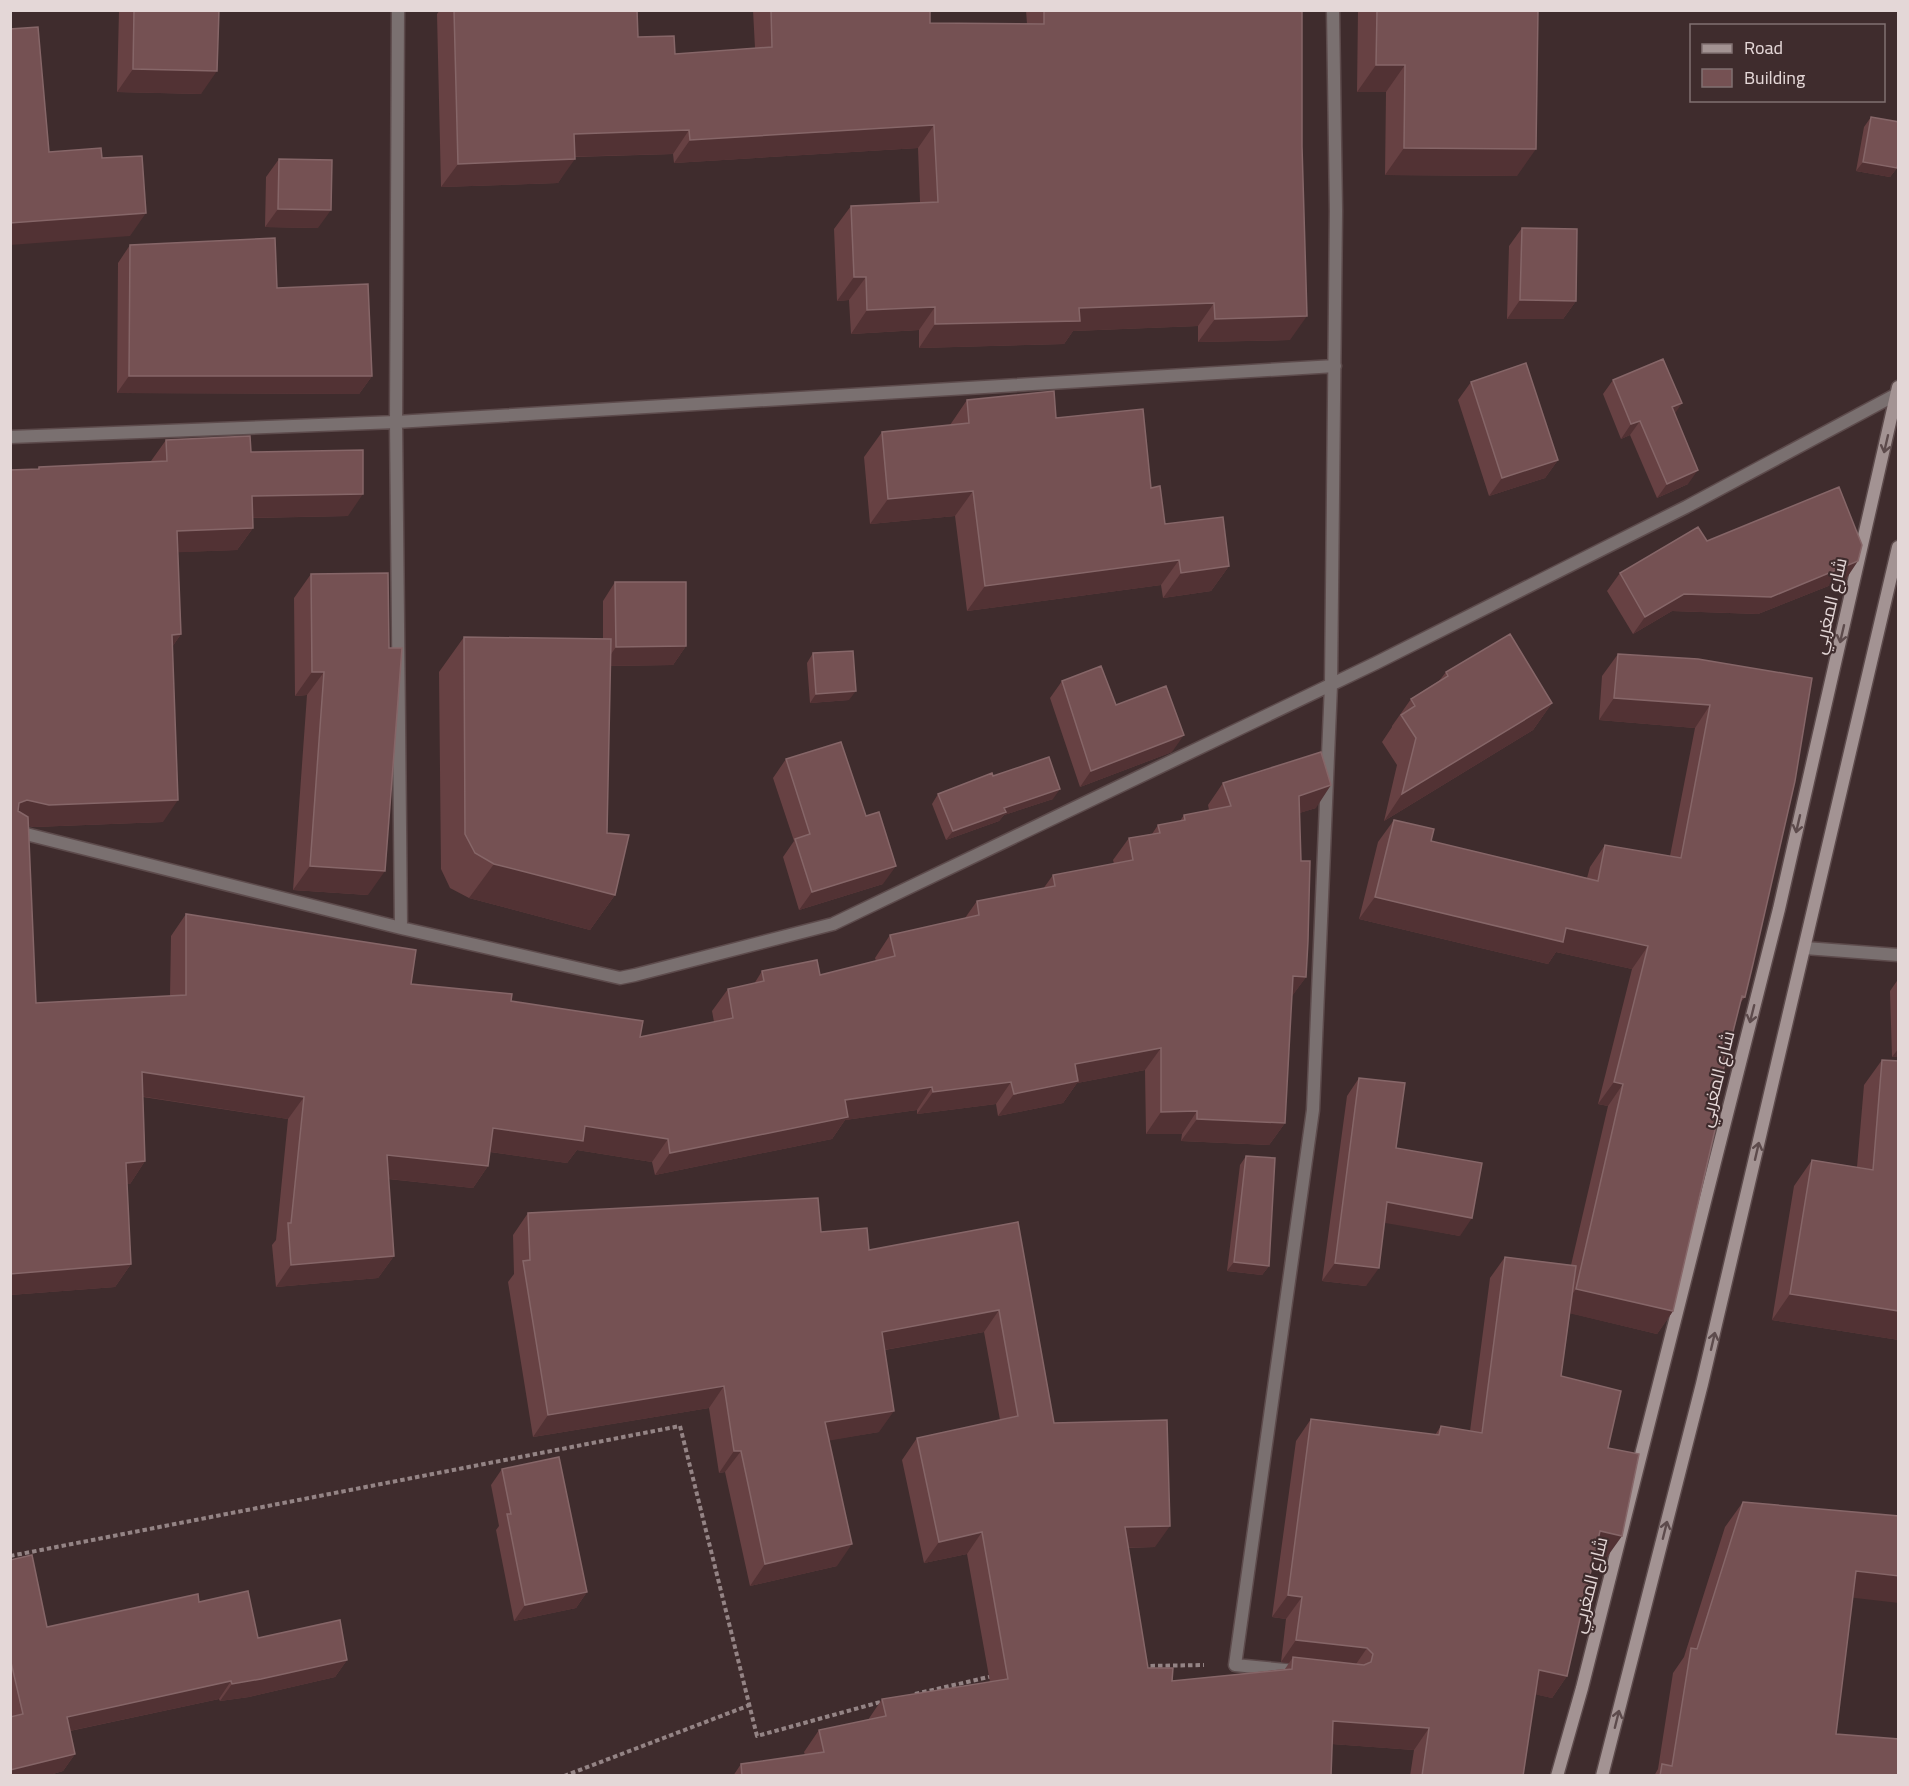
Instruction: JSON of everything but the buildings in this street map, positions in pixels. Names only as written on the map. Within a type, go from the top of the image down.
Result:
[{"type":"main road","name":"شارع المغربي","points":[[1557,1776],[1582,1688],[1776,921],[1898,391]]},
{"type":"main road","points":[[1602,1776],[1702,1384],[1899,547]]},
{"type":"street","points":[[398,10],[396,422],[401,928]]},
{"type":"street","points":[[1304,1672],[1235,1665],[1313,1110],[1331,685],[1335,366],[1333,10]]},
{"type":"street","points":[[10,437],[396,422],[1335,366]]},
{"type":"street","points":[[10,830],[401,928],[620,978],[832,924],[1331,685],[1686,507],[1898,391]]},
{"type":"street","points":[[1805,948],[1899,956]]},
{"type":"path","points":[[10,1556],[680,1426],[757,1736],[890,1700]]},
{"type":"path","points":[[1139,1666],[1235,1665]]},
{"type":"path","points":[[912,1695],[999,1675]]},
{"type":"path","points":[[564,1776],[750,1704]]}]
